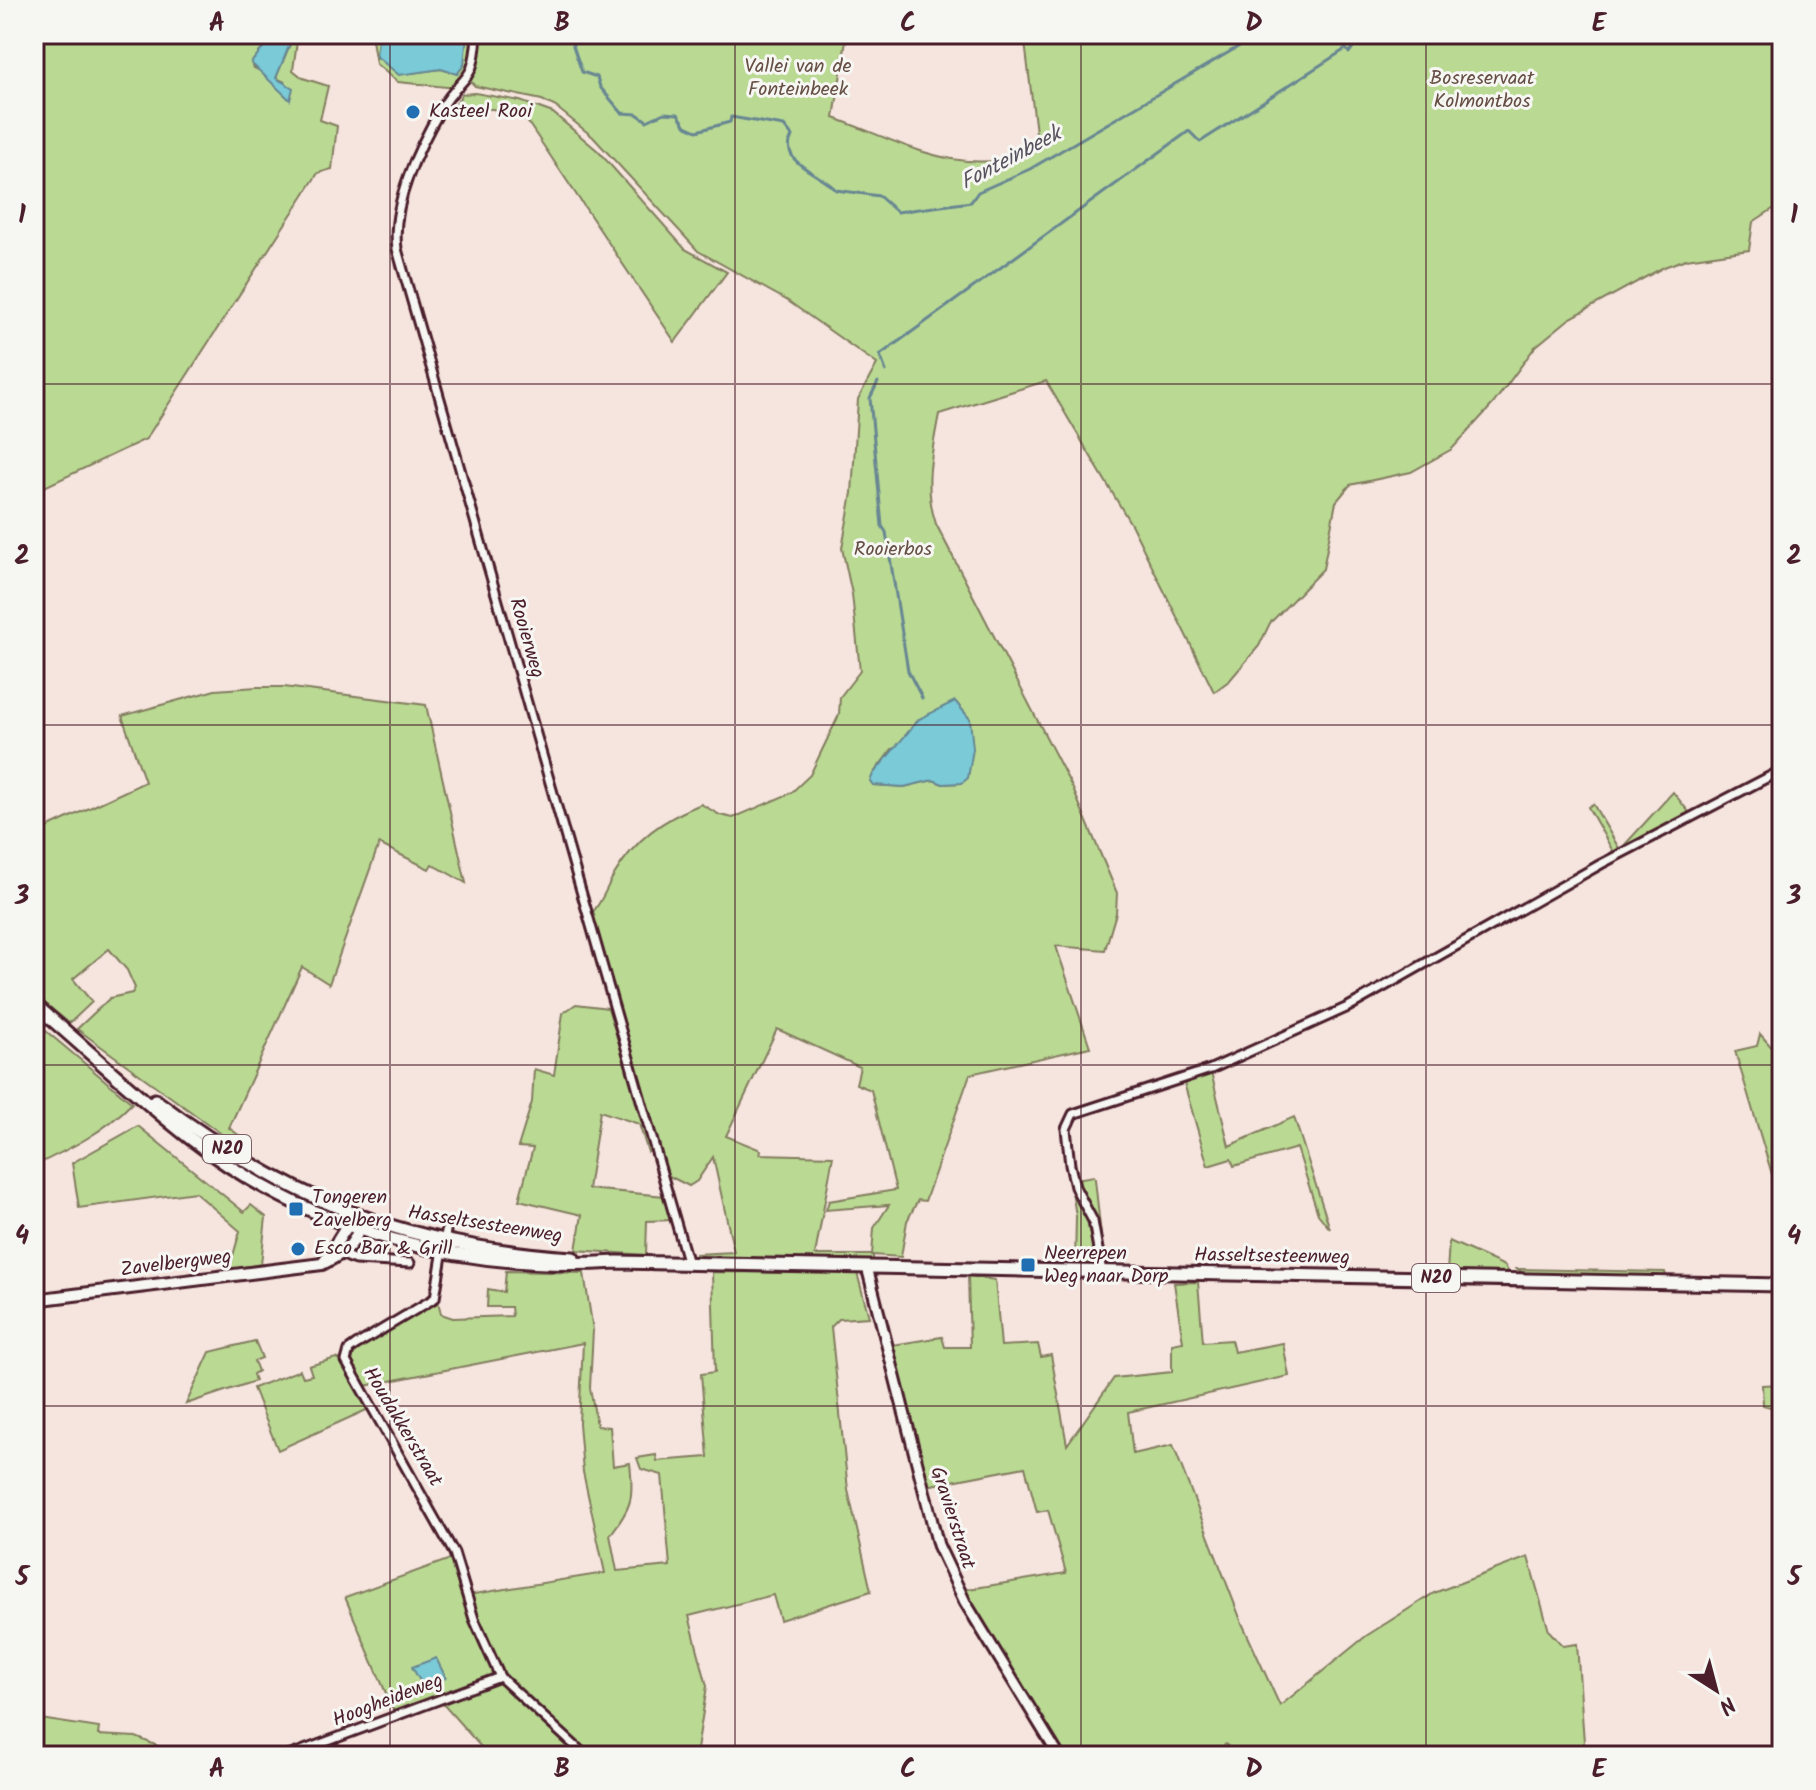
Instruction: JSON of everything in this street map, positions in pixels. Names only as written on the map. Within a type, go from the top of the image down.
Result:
[{"type":"main road","name":"Hasseltsesteenweg","points":[[34,1004],[192,1140],[247,1178],[346,1225],[359,1224],[444,1241],[522,1263],[617,1262],[1782,1285]]},
{"type":"main road","name":"Hasseltsesteenweg","points":[[105,1064],[256,1168],[359,1224]]},
{"type":"main road","points":[[338,1253],[359,1224]]},
{"type":"main road","points":[[338,1253],[346,1225]]},
{"type":"main road","name":"Zavelbergweg","points":[[34,1300],[322,1264],[338,1253]]},
{"type":"street","name":"Rooierweg","points":[[477,34],[469,78],[441,108],[399,206],[394,231],[397,249],[688,1264]]},
{"type":"street","points":[[1102,1272],[1093,1221],[1075,1187],[1070,1165],[1066,1129],[1073,1114],[1211,1069],[1348,1007],[1601,864],[1782,770]]},
{"type":"street","name":"Houdakkerstraat","points":[[444,1241],[435,1298],[356,1345],[349,1350],[346,1361],[454,1553],[474,1619],[500,1677]]},
{"type":"street","points":[[338,1253],[355,1260],[410,1263]]},
{"type":"street","name":"Gravierstraat","points":[[867,1267],[938,1545],[965,1602],[1059,1756]]},
{"type":"street","points":[[500,1677],[586,1756]]},
{"type":"street","name":"Hoogheideweg","points":[[288,1756],[500,1677]]},
{"type":"green space","points":[[34,34],[274,34],[251,63],[254,68],[276,78],[294,34],[298,34],[293,70],[303,78],[328,86],[320,120],[337,126],[332,169],[318,173],[146,439],[34,492]]},
{"type":"green space","points":[[371,34],[379,34],[376,56],[411,73],[441,69],[457,74],[467,34],[473,34],[468,74],[456,88],[398,82],[376,64]]},
{"type":"green space","points":[[480,34],[847,34],[834,118],[935,155],[985,162],[1038,149],[1024,34],[1782,34],[1782,203],[1753,222],[1749,250],[1686,259],[1664,267],[1569,319],[1535,347],[1493,404],[1452,449],[1411,472],[1350,485],[1336,502],[1323,569],[1270,623],[1259,646],[1230,680],[1214,692],[1132,526],[1046,381],[939,414],[929,483],[936,524],[1073,789],[1117,893],[1116,913],[1105,950],[1056,946],[1090,1047],[970,1074],[925,1201],[918,1200],[907,1221],[901,1257],[873,1255],[873,1262],[696,1258],[696,1254],[734,1252],[713,1157],[697,1181],[689,1186],[665,1174],[591,914],[622,862],[641,840],[662,824],[701,804],[720,815],[733,818],[791,793],[810,775],[839,715],[840,697],[860,671],[852,594],[842,548],[852,493],[858,399],[877,364],[788,301],[698,251],[593,137],[556,107],[542,100],[475,86],[471,82]],"holes":[[[892,749],[962,783],[943,784],[933,780],[904,787],[873,785],[873,774]],[[777,1029],[860,1067],[856,1084],[871,1090],[896,1190],[829,1201],[826,1210],[889,1205],[874,1228],[872,1255],[815,1255],[833,1156],[760,1154],[761,1150],[726,1136]]]},
{"type":"green space","points":[[475,93],[520,101],[553,113],[598,151],[685,249],[727,272],[675,342],[527,121],[493,109],[453,109],[462,94]]},
{"type":"green space","points":[[284,687],[426,705],[466,883],[432,864],[429,869],[379,844],[329,984],[302,967],[229,1128],[251,1144],[245,1151],[77,1029],[110,998],[132,993],[135,988],[127,970],[109,949],[73,979],[92,1002],[69,1023],[34,994],[34,834],[145,782],[122,716],[215,690]]},
{"type":"green space","points":[[1673,792],[1692,816],[1615,855],[1588,807],[1593,804],[1620,850]]},
{"type":"green space","points":[[576,1004],[608,1008],[652,1151],[648,1152],[639,1124],[600,1111],[588,1189],[665,1196],[672,1220],[647,1221],[646,1255],[576,1250],[582,1215],[519,1200],[533,1148],[518,1147],[532,1102],[534,1069],[554,1075],[563,1013]]},
{"type":"green space","points":[[34,1021],[132,1103],[98,1131],[34,1166],[34,1062],[37,1059]]},
{"type":"green space","points":[[1760,1034],[1782,1059],[1782,1191],[1777,1191],[1735,1051],[1757,1046]]},
{"type":"green space","points":[[1211,1072],[1229,1146],[1294,1117],[1330,1229],[1318,1214],[1297,1148],[1234,1166],[1231,1159],[1208,1166],[1184,1083]]},
{"type":"green space","points":[[138,1126],[244,1212],[251,1205],[266,1217],[261,1264],[229,1270],[240,1231],[195,1192],[79,1208],[72,1163]]},
{"type":"green space","points":[[1094,1176],[1095,1179],[1101,1236],[1075,1179]]},
{"type":"green space","points":[[1071,1185],[1090,1220],[1098,1256],[1092,1265],[1075,1264],[1076,1216]]},
{"type":"green space","points":[[1449,1241],[1505,1266],[1508,1271],[1505,1274],[1447,1272]]},
{"type":"green space","points":[[1517,1269],[1665,1272],[1666,1276],[1525,1274]]},
{"type":"green space","points":[[506,1271],[584,1273],[593,1330],[590,1388],[597,1426],[610,1427],[613,1466],[630,1463],[630,1502],[610,1535],[617,1571],[670,1566],[662,1475],[641,1469],[637,1458],[656,1455],[657,1461],[708,1457],[701,1374],[715,1372],[712,1272],[857,1273],[869,1317],[839,1319],[831,1327],[848,1490],[871,1591],[780,1620],[773,1595],[689,1616],[707,1686],[696,1756],[591,1756],[504,1676],[468,1595],[605,1573],[583,1472],[579,1423],[583,1343],[364,1386],[352,1363],[353,1353],[364,1345],[438,1301],[441,1314],[453,1318],[512,1316],[511,1307],[487,1307],[488,1289],[504,1292]]},
{"type":"green space","points":[[968,1276],[995,1280],[1001,1346],[1038,1344],[1041,1357],[1051,1355],[1067,1445],[1114,1378],[1172,1372],[1172,1344],[1183,1342],[1174,1283],[1198,1282],[1203,1342],[1231,1340],[1234,1352],[1283,1343],[1289,1376],[1128,1412],[1133,1454],[1173,1445],[1242,1623],[1280,1706],[1366,1636],[1434,1593],[1528,1557],[1549,1631],[1563,1646],[1577,1644],[1585,1756],[1217,1756],[1229,1748],[1226,1744],[1208,1756],[1064,1756],[963,1590],[1066,1573],[1048,1510],[1037,1512],[1025,1467],[926,1486],[892,1345],[942,1337],[945,1347],[970,1347]]},
{"type":"green space","points":[[255,1341],[262,1358],[254,1361],[258,1371],[253,1374],[255,1381],[186,1404],[210,1352]]},
{"type":"green space","points":[[336,1358],[343,1361],[371,1408],[278,1450],[253,1388],[300,1370],[303,1377],[312,1375],[309,1366]]},
{"type":"green space","points":[[1782,1384],[1782,1418],[1778,1409],[1763,1405],[1762,1385]]},
{"type":"green space","points":[[453,1558],[467,1610],[496,1675],[394,1712],[345,1597]]},
{"type":"green space","points":[[496,1682],[504,1685],[583,1756],[489,1756],[442,1703]]},
{"type":"green space","points":[[34,1718],[99,1728],[98,1735],[136,1737],[182,1756],[34,1756]]},
{"type":"water","points":[[274,34],[294,34],[276,78],[293,88],[290,100],[251,63]]},
{"type":"water","points":[[379,34],[467,34],[464,65],[457,74],[441,69],[399,75],[376,56]]},
{"type":"water","points":[[955,701],[970,719],[973,749],[968,778],[962,783],[943,784],[933,780],[904,787],[873,785],[870,781],[873,774],[919,719]]},
{"type":"water","points":[[436,1658],[446,1678],[424,1688],[412,1667]]},
{"type":"waterway","name":"Fonteinbeek","points":[[569,34],[582,72],[597,77],[600,87],[622,113],[637,114],[647,121],[664,113],[678,114],[686,126],[697,131],[730,122],[731,117],[784,126],[792,136],[789,146],[791,154],[804,168],[836,190],[879,196],[897,212],[971,202],[978,192],[1030,169],[1260,34]]},
{"type":"waterway","name":"Fonteinbeek","points":[[1336,34],[1349,53],[1354,46],[1394,34]]},
{"type":"waterway","points":[[886,371],[880,355],[1189,131],[1200,142],[1344,50]]},
{"type":"waterway","points":[[878,382],[870,398],[882,526],[886,532],[908,671],[922,698]]},
{"type":"place","name":"Kasteel Rooi","points":[[413,112]]},
{"type":"place","name":"Tongeren Zavelberg","points":[[296,1209]]},
{"type":"place","name":"Esco Bar & Grill","points":[[298,1249]]},
{"type":"place","name":"Neerrepen Weg naar Dorp","points":[[1028,1265]]},
{"type":"park label","name":"Vallei van de Fonteinbeek","points":[[798,78]]},
{"type":"park label","name":"Bosreservaat Kolmontbos","points":[[1482,90]]},
{"type":"park label","name":"Rooierbos","points":[[893,550]]}]
